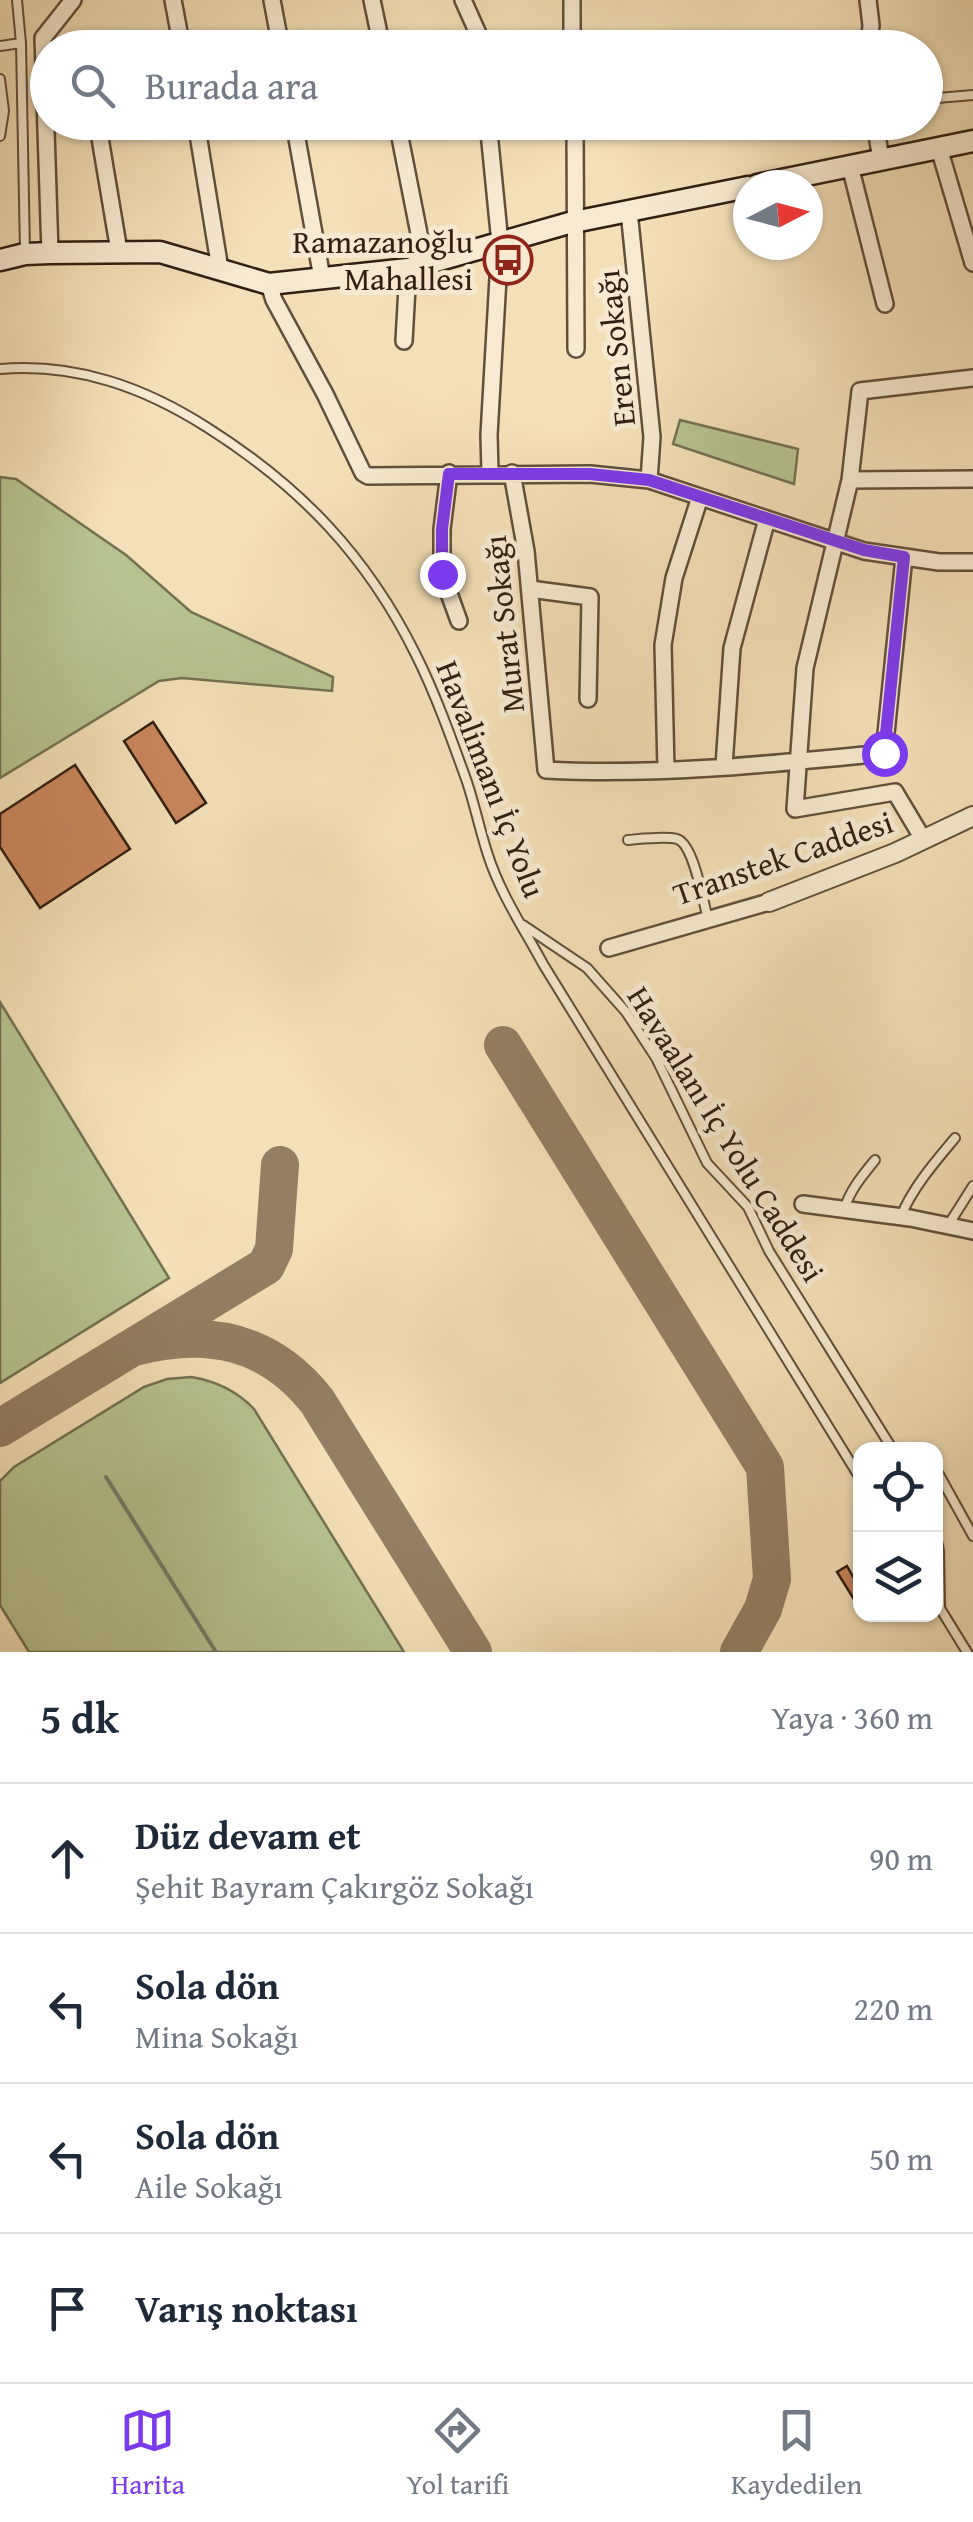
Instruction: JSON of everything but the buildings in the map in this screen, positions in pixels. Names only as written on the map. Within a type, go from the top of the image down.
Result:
[{"type":"main road","points":[[823,172],[973,141]]},
{"type":"main road","points":[[0,260],[50,252],[160,252],[269,284],[417,266],[576,222],[733,190]]},
{"type":"main road","points":[[0,270],[25,254]]},
{"type":"street","points":[[49,30],[72,0]]},
{"type":"street","points":[[174,0],[179,30]]},
{"type":"street","points":[[272,0],[278,30]]},
{"type":"street","points":[[372,0],[378,30]]},
{"type":"street","points":[[463,0],[476,30]]},
{"type":"street","points":[[572,0],[572,30]]},
{"type":"street","points":[[868,0],[871,30]]},
{"type":"street","points":[[46,140],[50,252]]},
{"type":"street","points":[[100,140],[119,252]]},
{"type":"street","points":[[199,140],[220,270]]},
{"type":"street","points":[[297,140],[322,278]]},
{"type":"street","points":[[400,140],[417,266],[404,341]]},
{"type":"street","points":[[490,140],[500,242],[490,473]]},
{"type":"street","points":[[575,140],[576,349]]},
{"type":"street","points":[[878,140],[881,160]]},
{"type":"street","points":[[940,148],[973,263]]},
{"type":"street","points":[[850,166],[885,304]]},
{"type":"street","name":"Eren Sokağı","points":[[629,211],[652,436],[649,480]]},
{"type":"street","points":[[269,284],[362,473],[368,476],[590,474],[649,480],[864,550],[940,562],[973,562]]},
{"type":"street","points":[[923,839],[895,792],[794,809],[805,668],[850,480],[860,392],[973,378]]},
{"type":"street","name":"Murat Sokağı","points":[[512,473],[526,550],[546,770],[591,773],[666,769]]},
{"type":"street","points":[[449,474],[442,529],[442,574],[459,621]]},
{"type":"street","points":[[850,480],[973,479]]},
{"type":"street","points":[[700,496],[674,578],[663,645],[666,769],[884,753],[904,557]]},
{"type":"street","points":[[724,766],[732,648],[767,519]]},
{"type":"street","points":[[530,589],[590,597],[588,700]]},
{"type":"street","name":"Transtek Caddesi","points":[[609,948],[768,902],[895,853],[973,816]]},
{"type":"street","points":[[803,1204],[973,1231]]},
{"type":"lane","points":[[18,0],[25,254]]},
{"type":"lane","points":[[0,46],[21,43]]},
{"type":"lane","points":[[0,78],[4,111],[0,136]]},
{"type":"lane","points":[[943,98],[973,95]]},
{"type":"lane","name":"Havalimanı İç Yolu","points":[[0,369],[57,369],[94,376],[145,393],[191,416],[272,472],[319,515],[367,573],[417,656],[467,784],[489,859],[520,923],[853,1467]]},
{"type":"lane","points":[[628,840],[676,838],[684,843],[708,919]]},
{"type":"lane","name":"Havaalanı İç Yolu Caddesi","points":[[520,923],[587,968],[632,1022],[656,1058],[707,1163],[748,1208],[776,1263],[888,1442]]},
{"type":"lane","points":[[900,1217],[912,1194],[955,1138]]},
{"type":"lane","points":[[844,1210],[858,1180],[876,1160]]},
{"type":"lane","points":[[948,1226],[973,1186]]},
{"type":"lane","points":[[943,1483],[973,1536]]},
{"type":"lane","points":[[943,1612],[967,1652]]},
{"type":"green space","points":[[680,420],[798,449],[794,484],[673,444]]},
{"type":"green space","points":[[0,477],[16,479],[126,555],[191,612],[333,677],[332,691],[182,678],[159,681],[0,778]]},
{"type":"green space","points":[[0,1002],[169,1278],[0,1383]]},
{"type":"green space","points":[[191,1377],[225,1387],[254,1409],[404,1652],[29,1652],[0,1605],[0,1481],[14,1467],[144,1387],[167,1379]]},
{"type":"waterway","points":[[106,1477],[216,1652]]},
{"type":"taxiway","points":[[503,1045],[765,1467],[772,1579],[763,1609],[739,1652]]},
{"type":"taxiway","points":[[0,1428],[266,1266],[274,1249],[280,1165]]},
{"type":"taxiway","points":[[134,1347],[187,1339],[235,1344],[257,1352],[298,1380],[317,1401],[473,1652]]},
{"type":"place","name":"Ramazanoğlu Mahallesi","points":[[508,260]]},
{"type":"route","points":[[442,574],[442,529],[449,474],[590,474],[649,480],[864,550],[904,557],[884,753]]}]
